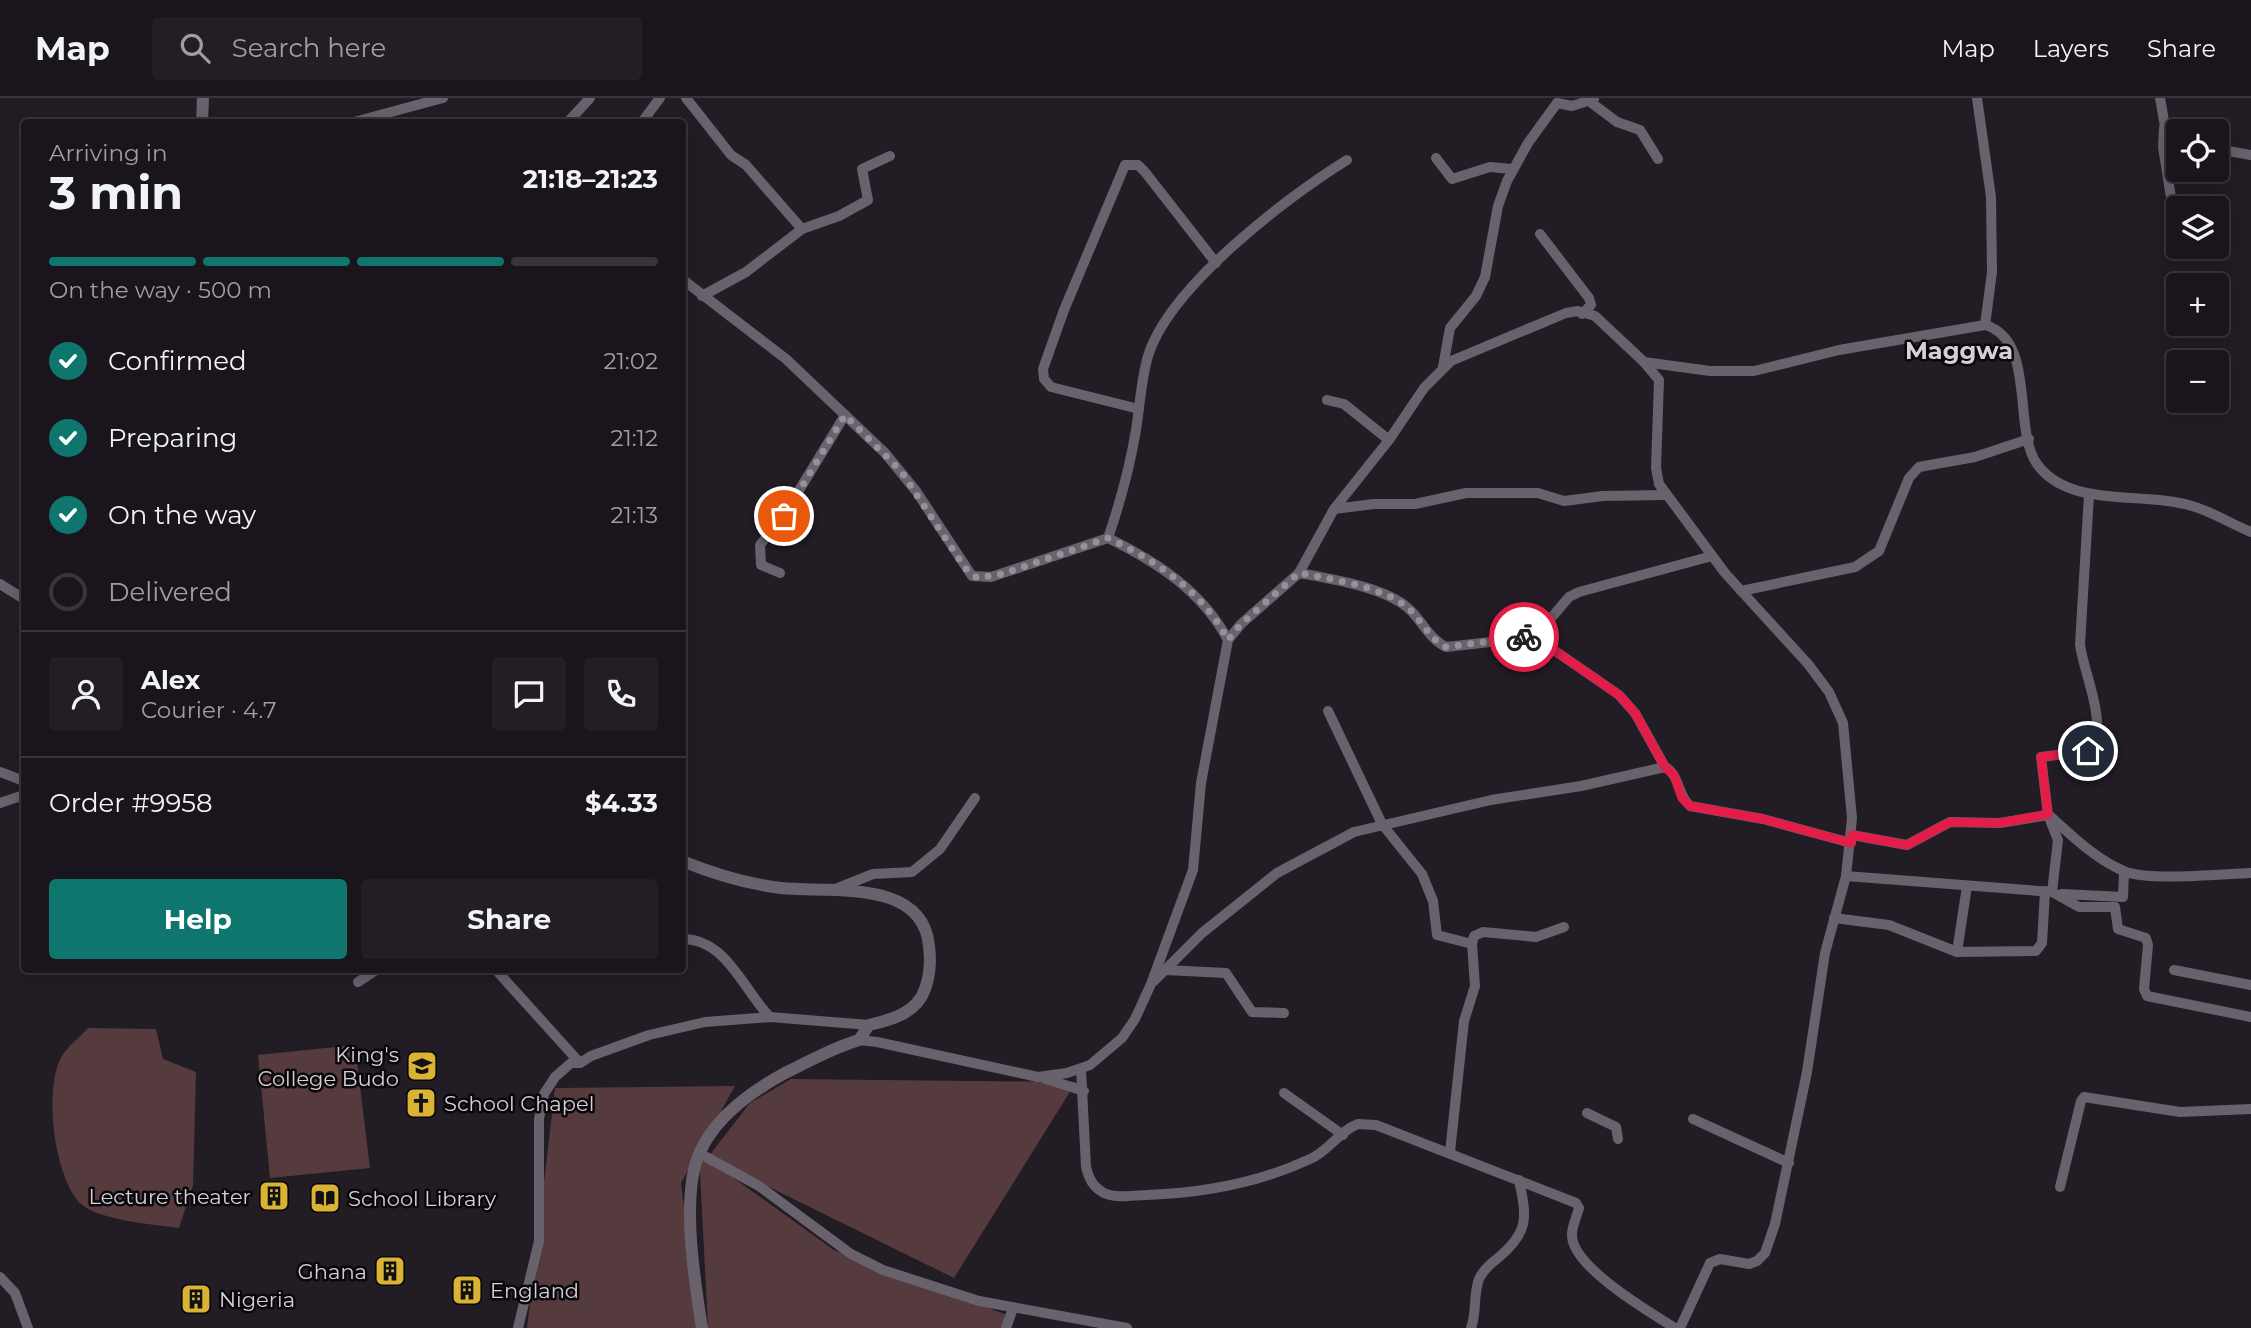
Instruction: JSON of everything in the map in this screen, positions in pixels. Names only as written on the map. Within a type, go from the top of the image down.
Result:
[{"type":"street","points":[[202,119],[203,98]]},
{"type":"street","points":[[365,119],[443,98]]},
{"type":"street","points":[[571,119],[590,98]]},
{"type":"street","points":[[644,119],[660,98]]},
{"type":"street","points":[[686,98],[731,155],[746,165],[802,229]]},
{"type":"street","points":[[1977,98],[1992,197],[1992,272],[1985,324]]},
{"type":"street","points":[[2160,98],[2164,128],[2163,147],[2171,196]]},
{"type":"street","points":[[1443,367],[1450,328],[1476,296],[1485,276],[1498,206],[1513,169],[1556,101],[1572,106],[1594,99],[1617,122],[1640,130],[1658,159]]},
{"type":"street","points":[[2229,151],[2251,155]]},
{"type":"street","points":[[702,296],[746,272],[802,229],[839,216],[868,200],[862,169],[890,156]]},
{"type":"street","points":[[1436,158],[1452,179],[1490,167],[1513,169]]},
{"type":"street","points":[[1108,538],[1130,460],[1144,372],[1159,332],[1177,306],[1216,263],[1296,194],[1347,160]]},
{"type":"street","points":[[1139,409],[1051,387],[1044,379],[1043,369],[1125,165],[1138,165],[1145,172],[1216,263]]},
{"type":"street","points":[[1540,234],[1589,298],[1591,305],[1582,314]]},
{"type":"street","points":[[686,282],[786,359],[901,471],[972,576],[991,577],[1108,538],[1142,556],[1194,593],[1213,613],[1228,640]]},
{"type":"street","points":[[1038,1077],[1090,1065],[1122,1038],[1135,1019],[1151,984],[1193,870],[1201,783],[1228,640],[1241,624],[1299,573],[1334,509],[1390,440],[1424,388],[1443,367],[1465,354],[1566,313],[1578,312],[1595,316],[1644,362],[1659,380],[1656,477],[1665,495],[1741,591],[1808,664],[1838,707],[1843,723],[1851,839],[1846,876],[1833,918],[1820,979],[1807,1072],[1775,1224],[1765,1253],[1749,1264],[1720,1259],[1710,1263],[1678,1328],[1609,1283],[1576,1250],[1572,1234],[1578,1211],[1576,1203],[1450,1152],[1365,1122],[1352,1126],[1326,1151],[1308,1160],[1222,1188],[1200,1193],[1119,1196],[1105,1193],[1089,1179],[1086,1167],[1081,1069]]},
{"type":"street","points":[[1644,362],[1710,371],[1755,371],[1849,348],[1985,324],[1996,328],[2009,344],[2017,363],[2029,439],[2034,460],[2042,471],[2089,495],[2173,501],[2194,506],[2251,532]]},
{"type":"street","points":[[1327,400],[1344,404],[1390,440]]},
{"type":"street","points":[[780,573],[761,565],[760,545],[784,516],[845,415]]},
{"type":"street","points":[[1741,591],[1856,567],[1879,551],[1909,478],[1919,467],[1975,457],[2029,439]]},
{"type":"street","points":[[1334,509],[1374,504],[1415,504],[1466,493],[1538,493],[1564,501],[1603,496],[1665,495]]},
{"type":"street","points":[[1833,918],[1889,925],[1957,952],[2023,953],[2036,951],[2042,943],[2052,893],[2058,840],[2048,814],[2041,757],[2088,751],[2096,735],[2097,713],[2082,665],[2080,644],[2089,495]]},
{"type":"street","points":[[1535,637],[1569,597],[1579,592],[1712,556]]},
{"type":"street","points":[[1299,573],[1390,595],[1408,608],[1435,640],[1446,647],[1535,637],[1619,695],[1635,713],[1665,767],[1674,775],[1682,798],[1690,806],[1851,839],[1907,845],[1950,822],[2000,823],[2048,814]]},
{"type":"street","points":[[0,584],[21,596]]},
{"type":"street","points":[[1328,711],[1382,824],[1422,874],[1433,901],[1437,935],[1472,944]]},
{"type":"street","points":[[1151,984],[1202,933],[1277,873],[1324,846],[1382,824],[1665,767]]},
{"type":"street","points":[[0,772],[21,780]]},
{"type":"street","points":[[0,803],[21,797]]},
{"type":"street","points":[[831,891],[873,874],[912,872],[940,849],[975,799]]},
{"type":"street","points":[[2048,814],[2083,845],[2124,871],[2146,874],[2251,873]]},
{"type":"street","points":[[518,1328],[539,1241],[539,1119],[544,1094],[555,1077],[571,1063],[580,1063],[591,1056],[649,1035],[705,1022],[770,1017],[869,1025],[901,1015],[924,992],[930,957],[926,928],[921,918],[902,901],[890,897],[779,887],[720,876],[686,863]]},
{"type":"street","points":[[1846,876],[2119,898],[2124,894],[2124,871]]},
{"type":"street","points":[[1957,952],[1967,886]]},
{"type":"street","points":[[2052,893],[2080,907],[2115,907],[2118,929],[2146,938],[2148,945],[2144,989],[2147,996],[2251,1017]]},
{"type":"street","points":[[1450,1152],[1464,1021],[1475,986],[1472,944],[1477,933],[1536,937],[1564,927]]},
{"type":"street","points":[[686,940],[704,942],[723,955],[757,1004],[770,1017]]},
{"type":"street","points":[[1165,970],[1226,973],[1252,1012],[1284,1013]]},
{"type":"street","points":[[2174,970],[2251,985]]},
{"type":"street","points":[[358,982],[372,973]]},
{"type":"street","points":[[499,973],[580,1063]]},
{"type":"street","points":[[859,1040],[869,1025]]},
{"type":"street","points":[[702,1328],[693,1274],[693,1176],[699,1153],[728,1113],[751,1093],[838,1046],[859,1040],[1038,1077],[1084,1091]]},
{"type":"street","points":[[1284,1093],[1343,1135]]},
{"type":"street","points":[[2060,1187],[2084,1097],[2180,1112],[2251,1109]]},
{"type":"street","points":[[1587,1113],[1616,1127],[1618,1139]]},
{"type":"street","points":[[1693,1119],[1788,1163]]},
{"type":"street","points":[[699,1153],[759,1186],[851,1254],[920,1283],[1013,1308],[1127,1328]]},
{"type":"street","points":[[1471,1328],[1476,1293],[1483,1271],[1515,1244],[1523,1230],[1525,1210],[1519,1180]]},
{"type":"street","points":[[0,1277],[15,1293],[28,1328]]},
{"type":"street","points":[[1006,1328],[1013,1308]]},
{"type":"shaded area","points":[[88,1028],[156,1029],[163,1059],[196,1072],[193,1185],[179,1228],[128,1221],[89,1210],[81,1204],[64,1174],[54,1132],[53,1089],[56,1070],[62,1056]]},
{"type":"shaded area","points":[[355,1045],[370,1168],[270,1178],[258,1055]]},
{"type":"shaded area","points":[[791,1079],[1076,1082],[954,1278],[708,1157],[750,1103]]},
{"type":"shaded area","points":[[735,1086],[681,1183],[699,1328],[527,1328],[555,1088]]},
{"type":"shaded area","points":[[699,1153],[834,1250],[1010,1316],[1003,1328],[708,1328]]},
{"type":"way so far","points":[[784,516],[845,415],[901,471],[965,568],[977,578],[1002,574],[1080,545],[1108,538],[1142,556],[1194,593],[1213,613],[1228,640],[1235,629],[1299,573],[1390,595],[1408,608],[1435,640],[1446,647],[1524,637]]},
{"type":"place","name":"King's College Budo","points":[[422,1066]]},
{"type":"place","name":"School Chapel","points":[[421,1103]]},
{"type":"place","name":"Lecture theater","points":[[274,1196]]},
{"type":"place","name":"School Library","points":[[325,1198]]},
{"type":"place","name":"Ghana","points":[[390,1271]]},
{"type":"place","name":"England","points":[[467,1290]]},
{"type":"place","name":"Nigeria","points":[[196,1299]]},
{"type":"district","name":"Maggwa","points":[[1959,350]]},
{"type":"route","points":[[1524,637],[1535,637],[1546,643],[1619,695],[1635,713],[1665,767],[1674,775],[1682,798],[1690,806],[1763,819],[1851,843],[1852,835],[1887,839],[1899,845],[1907,845],[1950,822],[2000,823],[2048,814],[2041,757],[2051,758],[2088,751]]}]
